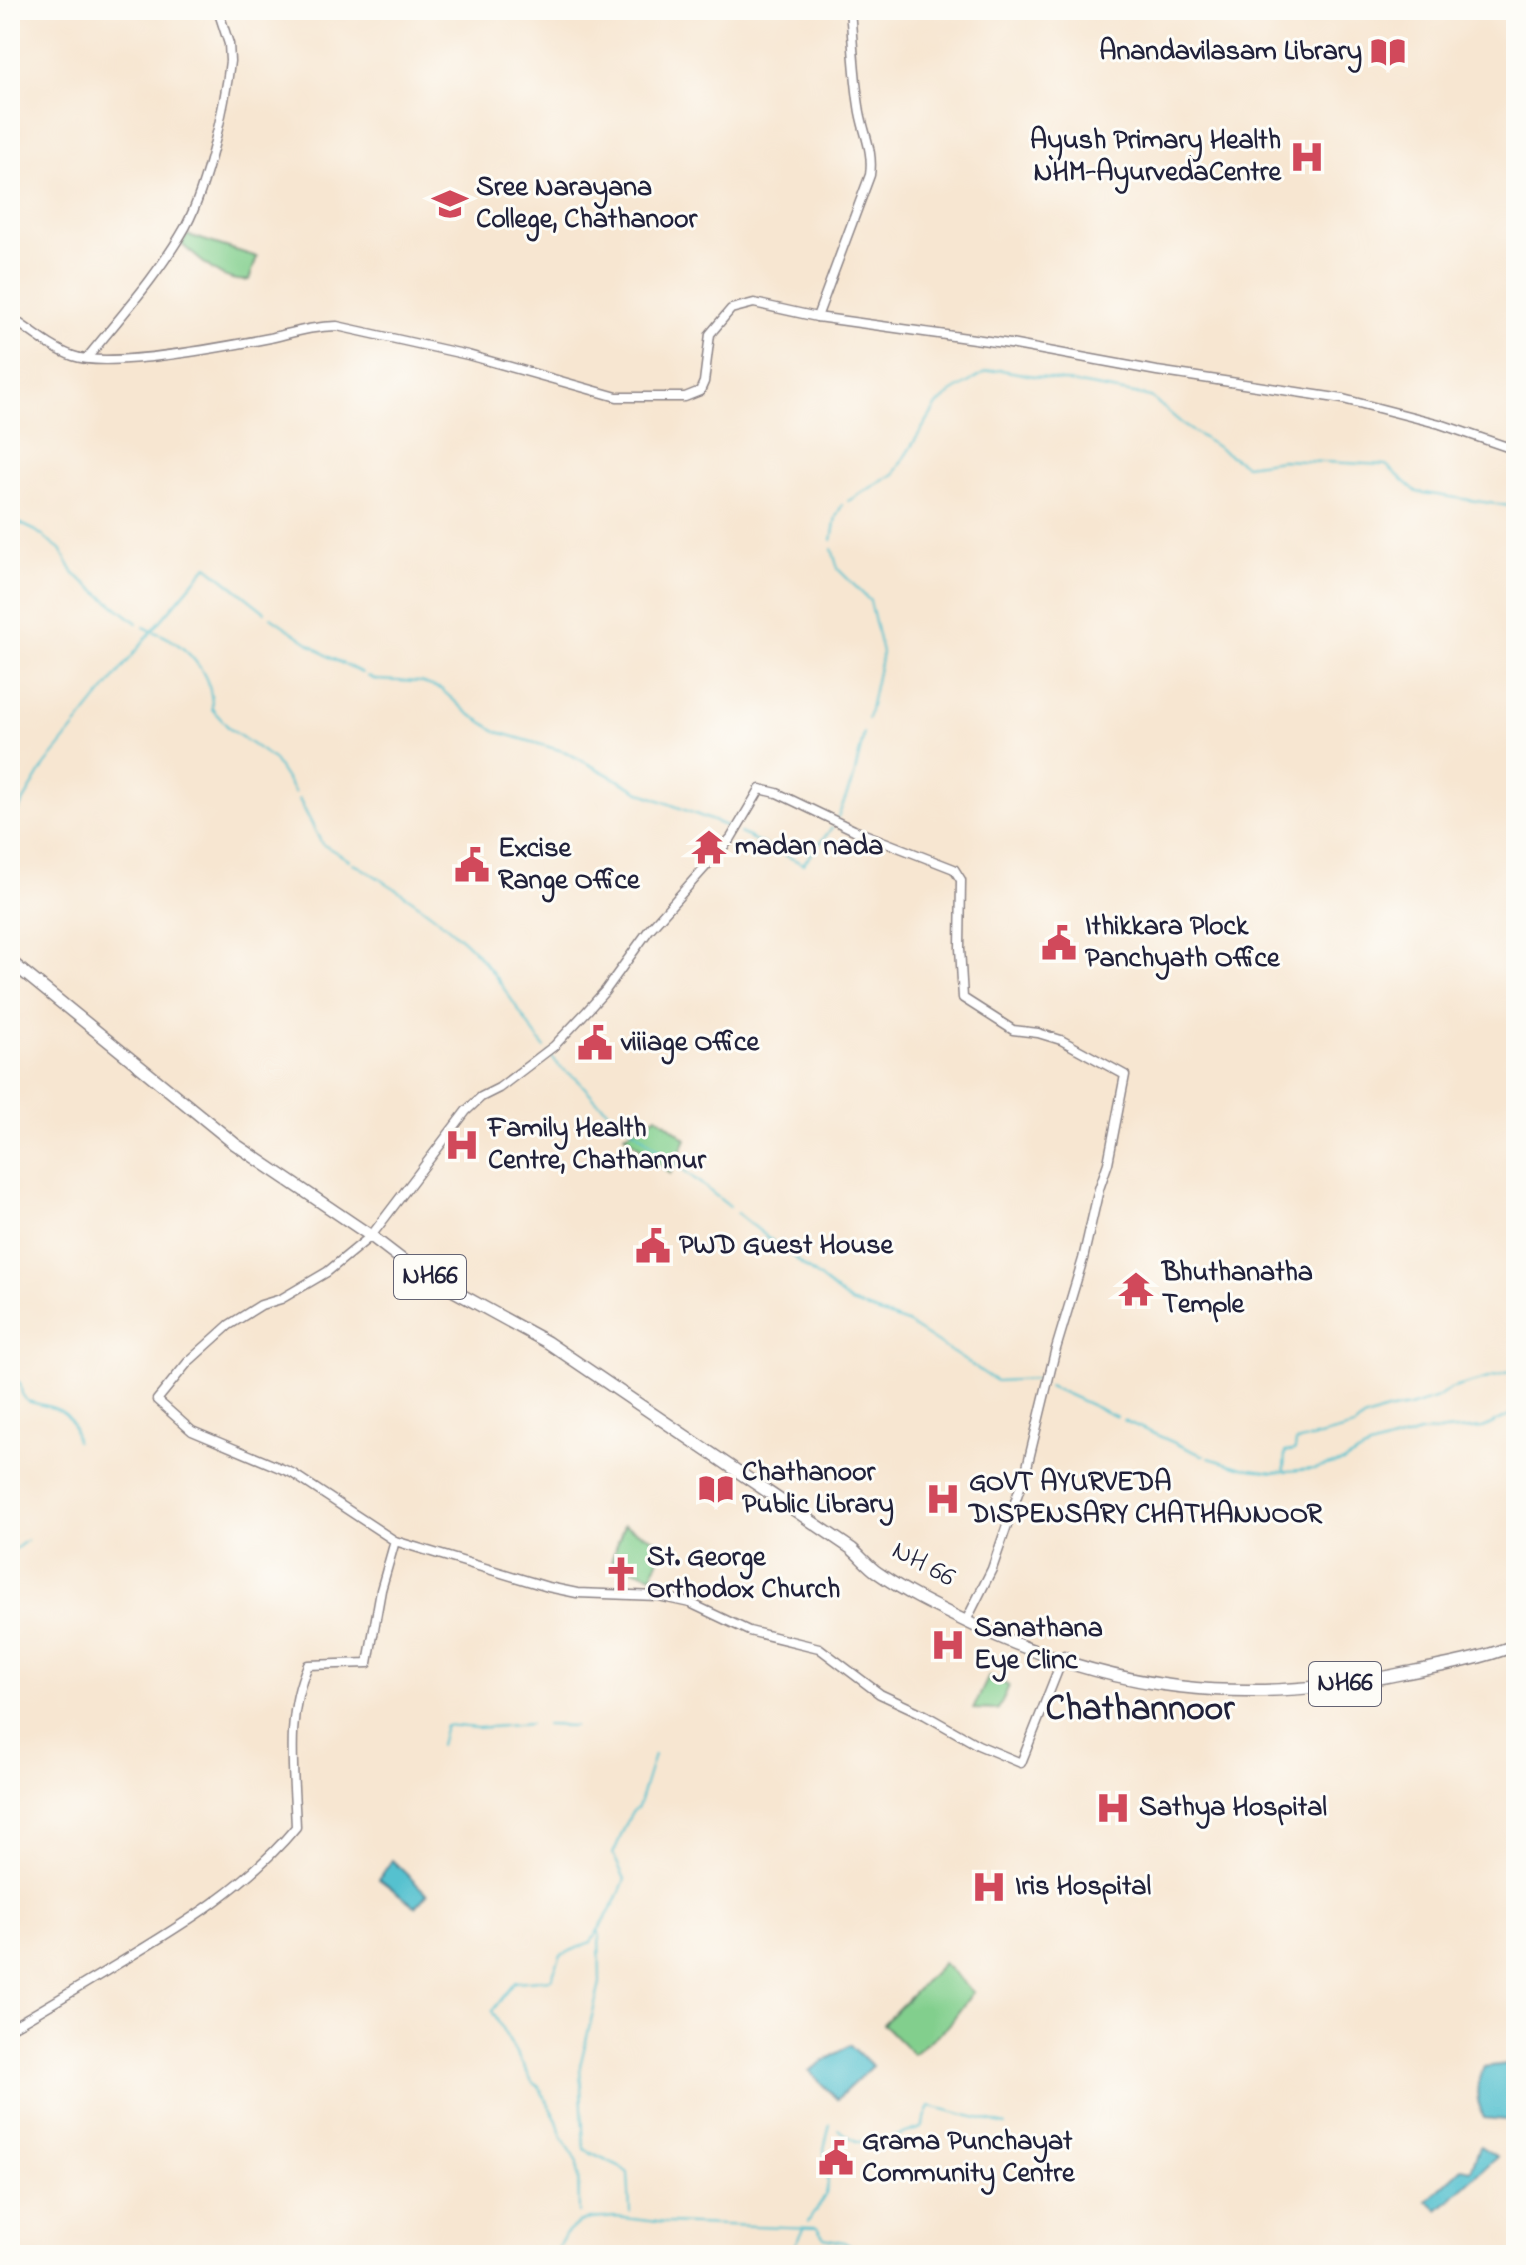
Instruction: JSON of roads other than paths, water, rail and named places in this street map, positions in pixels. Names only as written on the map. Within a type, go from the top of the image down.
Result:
[{"type":"highway","name":"NH66","points":[[10,961],[235,1144],[371,1236],[414,1269],[547,1342],[600,1376],[870,1564]]},
{"type":"highway","name":"NH 66","points":[[870,1564],[878,1565],[967,1619],[1062,1658],[1171,1685],[1232,1691],[1341,1684],[1456,1663],[1516,1645]]},
{"type":"street","points":[[87,358],[151,280],[187,225],[201,187],[230,61],[229,44],[218,10]]},
{"type":"street","points":[[817,317],[872,163],[871,147],[859,109],[850,10]]},
{"type":"street","points":[[10,317],[59,349],[87,358],[121,359],[165,354],[269,338],[315,327],[337,326],[468,355],[617,397],[685,397],[700,391],[704,382],[710,334],[731,309],[754,303],[817,317],[1010,344],[1157,371],[1343,399],[1440,424],[1516,450]]},
{"type":"street","points":[[967,1619],[992,1569],[1035,1440],[1048,1379],[1108,1163],[1125,1075],[1061,1040],[1013,1030],[963,998],[961,880],[954,869],[854,830],[777,793],[760,789],[731,838],[636,946],[605,991],[554,1046],[466,1111],[371,1236],[327,1272],[229,1325],[188,1362],[157,1400],[192,1431],[292,1473],[395,1541],[562,1590],[658,1596],[690,1603],[749,1631],[819,1648],[880,1694],[978,1745],[1021,1763],[1062,1658]]},
{"type":"street","points":[[10,2028],[151,1944],[242,1882],[274,1854],[296,1827],[292,1727],[299,1684],[308,1665],[368,1663],[381,1590],[395,1541]]},
{"type":"water","points":[[392,1860],[427,1894],[416,1907],[379,1879]]},
{"type":"water","points":[[850,2045],[872,2066],[837,2099],[809,2071]]},
{"type":"water","points":[[1516,2063],[1516,2121],[1484,2118],[1477,2092],[1484,2067]]},
{"type":"water","points":[[1480,2146],[1497,2157],[1438,2210],[1427,2201],[1462,2168],[1471,2170]]},
{"type":"waterway","points":[[848,501],[894,474],[937,405],[951,393],[986,372],[1001,370],[1151,397],[1186,427],[1245,465],[1282,460],[1386,465],[1417,492],[1516,507]]},
{"type":"waterway","points":[[832,540],[836,517],[842,505]]},
{"type":"waterway","points":[[11,519],[36,531],[60,549],[74,574],[137,623]]},
{"type":"waterway","points":[[832,549],[838,569],[870,601],[882,653],[868,719]]},
{"type":"waterway","points":[[144,627],[152,631],[207,566],[265,612]]},
{"type":"waterway","points":[[271,617],[329,657],[362,673]]},
{"type":"waterway","points":[[10,824],[45,765],[152,631],[175,643],[195,661],[208,683],[212,709],[230,729],[273,759],[295,793]]},
{"type":"waterway","points":[[367,676],[376,680],[420,682],[441,689],[468,713],[498,732],[566,752],[644,794],[731,828]]},
{"type":"waterway","points":[[838,817],[854,777],[864,733]]},
{"type":"waterway","points":[[299,799],[322,844],[349,860]]},
{"type":"waterway","points":[[740,833],[803,864],[832,828]]},
{"type":"waterway","points":[[353,863],[410,899],[464,941],[497,979],[545,1048]]},
{"type":"waterway","points":[[549,1053],[597,1101],[730,1207]]},
{"type":"waterway","points":[[737,1213],[851,1303],[907,1323],[996,1381],[1034,1379],[1043,1383]]},
{"type":"waterway","points":[[1284,1470],[1285,1452],[1295,1450],[1296,1442],[1354,1427],[1363,1419],[1409,1407],[1437,1398],[1450,1389],[1516,1370]]},
{"type":"waterway","points":[[10,1382],[16,1380],[20,1383],[27,1401],[54,1408],[66,1415],[71,1421],[76,1441]]},
{"type":"waterway","points":[[1049,1386],[1117,1417]]},
{"type":"waterway","points":[[1209,1458],[1242,1468],[1274,1472],[1314,1469],[1343,1462],[1369,1448],[1420,1433],[1483,1428],[1516,1412]]},
{"type":"waterway","points":[[1123,1420],[1204,1456]]},
{"type":"waterway","points":[[10,1553],[27,1540]]},
{"type":"waterway","points":[[440,1745],[445,1725],[477,1728],[530,1724]]},
{"type":"waterway","points":[[546,1725],[574,1726]]},
{"type":"waterway","points":[[579,2213],[578,2162],[562,2137],[539,2087],[532,2081],[492,2011],[515,1982],[551,1979],[561,1955],[591,1942],[616,1901],[625,1879],[613,1854],[631,1813],[638,1807],[654,1755]]},
{"type":"waterway","points":[[599,1932],[600,1983],[580,2066],[584,2149],[628,2173],[630,2212]]},
{"type":"waterway","points":[[838,2129],[857,2142],[885,2140],[921,2128],[930,2106],[1006,2125]]},
{"type":"waterway","points":[[808,2222],[826,2194],[828,2183],[824,2149],[830,2124]]},
{"type":"waterway","points":[[556,2255],[565,2235],[578,2223],[616,2217],[665,2223],[817,2228],[824,2238],[844,2242],[867,2255]]},
{"type":"waterway","points":[[789,2255],[803,2229]]},
{"type":"place","name":"Anandavilasam Library","points":[[1388,52]]},
{"type":"place","name":"Ayush Primary Health NHM-AyurvedaCentre","points":[[1307,157]]},
{"type":"place","name":"Sree Narayana College, Chathanoor","points":[[450,204]]},
{"type":"place","name":"madan nada","points":[[709,847]]},
{"type":"place","name":"Excise Range Office","points":[[472,865]]},
{"type":"place","name":"Ithikkara Plock Panchyath Office","points":[[1059,943]]},
{"type":"place","name":"viiiage Office","points":[[595,1043]]},
{"type":"place","name":"Family Health Centre, Chathannur","points":[[462,1145]]},
{"type":"place","name":"PWD Guest House","points":[[653,1246]]},
{"type":"place","name":"Bhuthanatha Temple","points":[[1136,1289]]},
{"type":"place","name":"Chathanoor Public Library","points":[[716,1489]]},
{"type":"place","name":"GOVT AYURVEDA DISPENSARY CHATHANNOOR","points":[[943,1499]]},
{"type":"place","name":"St. George Orthodox Church","points":[[621,1574]]},
{"type":"place","name":"Sanathana Eye Clinc","points":[[948,1645]]},
{"type":"place","name":"Sathya Hospital","points":[[1113,1808]]},
{"type":"place","name":"Iris Hospital","points":[[989,1887]]},
{"type":"place","name":"Grama Punchayat Community Centre","points":[[836,2158]]},
{"type":"district","name":"Chathannoor","points":[[1140,1710]]}]
